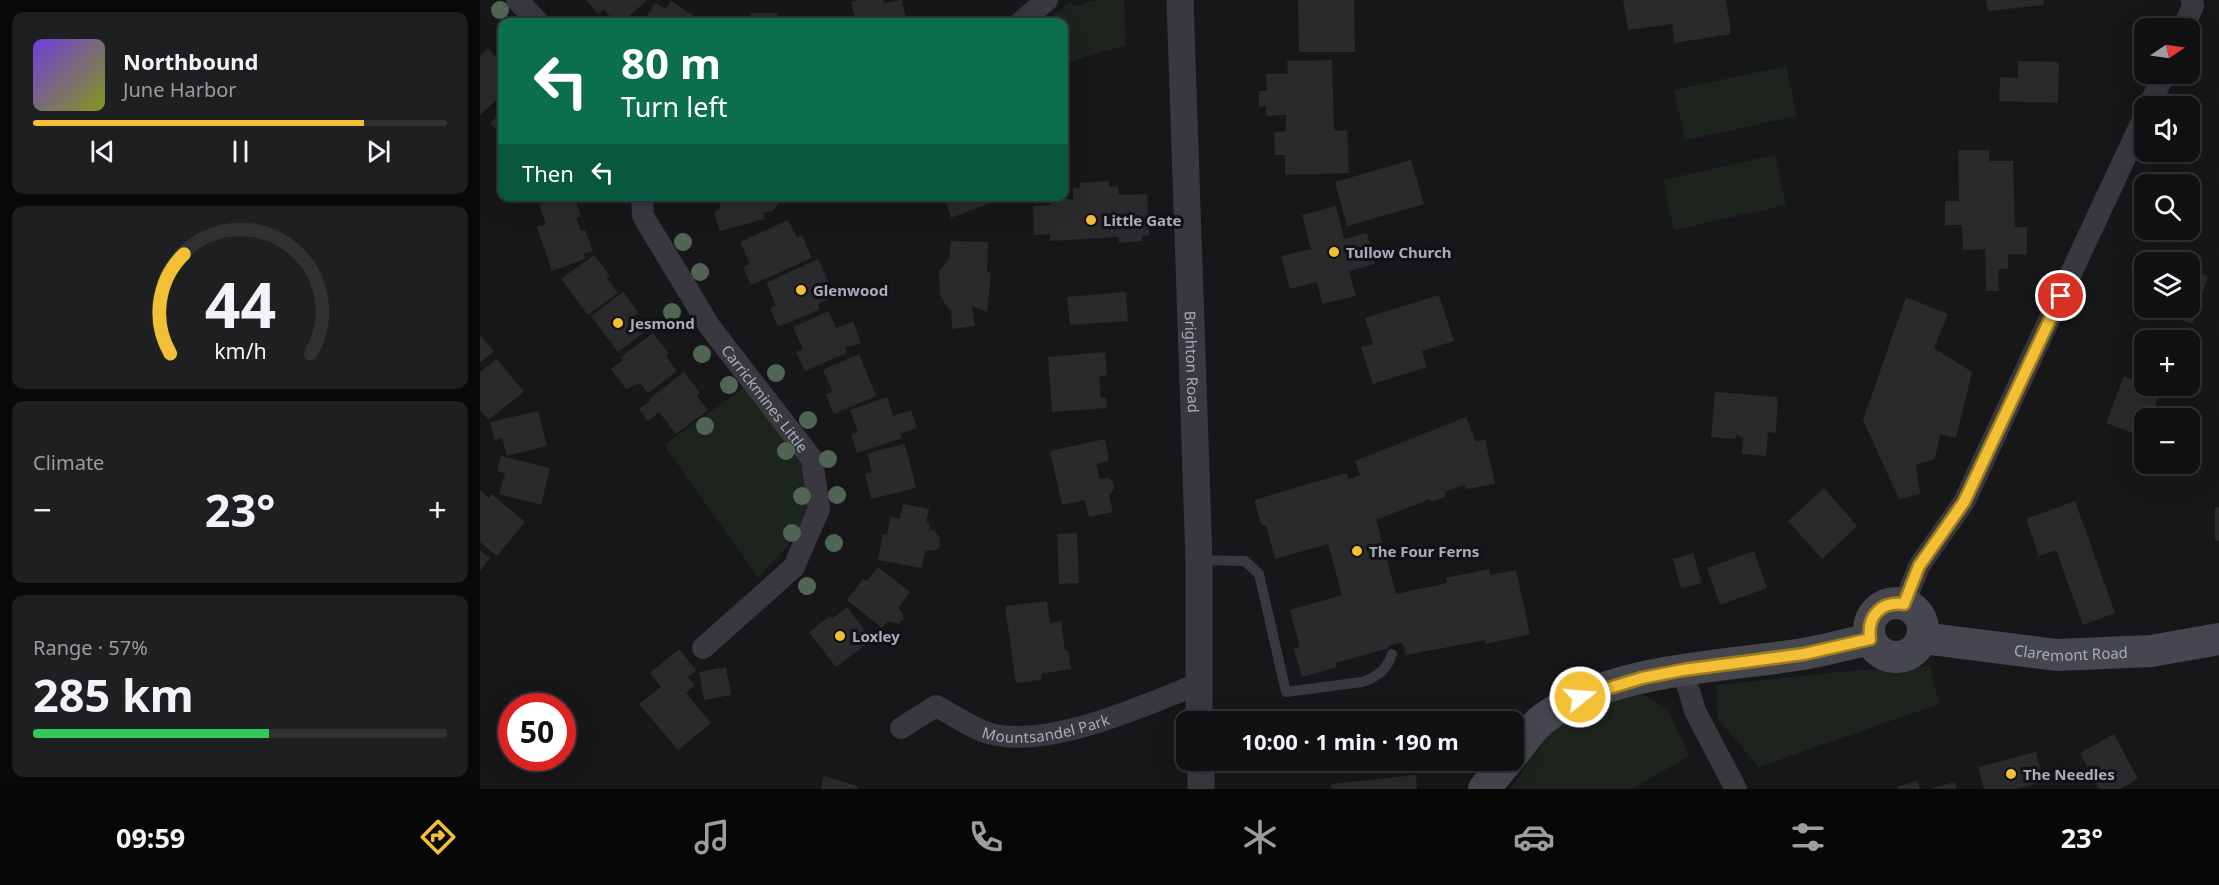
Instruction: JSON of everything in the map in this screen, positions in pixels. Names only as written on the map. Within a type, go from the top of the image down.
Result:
[{"type":"main road","points":[[1888,604],[1904,604],[1919,615],[1923,629],[1922,638],[1917,648],[1910,654],[1892,658],[1883,655],[1875,648],[1870,639],[1869,625],[1879,609],[1888,604]]},
{"type":"main road","name":"Claremont Road","points":[[1922,638],[2057,655],[2151,651],[2219,639]]},
{"type":"main road","points":[[1524,741],[1542,720],[1580,697],[1642,678],[1683,670],[1804,654],[1870,639]]},
{"type":"main road","points":[[1484,789],[1499,771]]},
{"type":"street","points":[[517,0],[534,18]]},
{"type":"street","points":[[1026,18],[1047,0]]},
{"type":"street","name":"Brighton Road","points":[[1180,0],[1199,560],[1199,711]]},
{"type":"street","points":[[2188,18],[2193,6],[2192,0]]},
{"type":"street","points":[[1904,604],[1919,566],[1964,502],[2134,139]]},
{"type":"street","name":"Carrickmines Little","points":[[642,201],[644,216],[710,327],[812,459],[819,509],[794,567],[704,648]]},
{"type":"street","points":[[1683,670],[1695,711],[1736,789]]},
{"type":"street","name":"Mountsandel Park","points":[[901,728],[936,706],[986,732],[1030,738],[1117,716],[1198,684]]},
{"type":"street","points":[[1200,771],[1201,789]]},
{"type":"lane","points":[[1199,560],[1245,561],[1259,574],[1286,692],[1362,682],[1383,672],[1392,654]]},
{"type":"shaded area","points":[[1124,0],[1126,45],[1068,62],[1068,18],[1050,18],[1070,2],[1075,6],[1082,6],[1085,2]]},
{"type":"shaded area","points":[[1786,66],[1797,116],[1685,140],[1674,90]]},
{"type":"shaded area","points":[[1775,155],[1786,205],[1674,230],[1663,180]]},
{"type":"shaded area","points":[[746,386],[790,444],[806,478],[809,495],[807,511],[799,530],[787,547],[758,577],[664,445]]},
{"type":"shaded area","points":[[1930,666],[1939,704],[1759,767],[1718,719],[1717,685],[1848,671]]},
{"type":"shaded area","points":[[1629,687],[1668,709],[1689,756],[1632,789],[1510,789],[1563,714]]},
{"type":"building","points":[[586,0],[647,0],[627,18],[612,18],[603,9],[598,14]]},
{"type":"building","points":[[883,0],[884,3],[902,0],[906,18],[855,18],[851,2]]},
{"type":"building","points":[[1298,0],[1354,0],[1355,52],[1299,52]]},
{"type":"building","points":[[1623,0],[1726,0],[1731,34],[1674,43],[1672,24],[1628,30]]},
{"type":"building","points":[[1986,0],[2043,0],[2044,5],[1988,11]]},
{"type":"building","points":[[671,1],[697,18],[646,18],[655,3],[666,9]]},
{"type":"building","points":[[750,13],[777,13],[777,18],[750,18]]},
{"type":"building","points":[[488,48],[498,59],[498,99],[480,115],[480,56]]},
{"type":"building","points":[[1332,60],[1334,131],[1347,130],[1349,173],[1285,175],[1285,155],[1275,155],[1274,132],[1286,131],[1286,115],[1266,116],[1266,106],[1259,107],[1259,91],[1267,91],[1266,74],[1288,74],[1287,61]]},
{"type":"building","points":[[2018,61],[2059,62],[2058,103],[1999,101],[2000,77],[2018,78]]},
{"type":"building","points":[[498,113],[498,130],[490,124]]},
{"type":"building","points":[[1958,150],[1989,150],[1989,161],[2013,161],[2015,227],[2027,227],[2027,254],[2008,254],[2008,269],[1998,269],[1999,291],[1986,291],[1985,249],[1963,250],[1962,225],[1945,225],[1945,201],[1959,201]]},
{"type":"building","points":[[1411,160],[1424,204],[1347,226],[1335,182]]},
{"type":"building","name":"Little Gate","points":[[1109,181],[1109,187],[1118,186],[1118,195],[1147,194],[1149,235],[1142,236],[1142,241],[1119,243],[1118,237],[1050,241],[1050,234],[1034,235],[1033,206],[1051,205],[1051,201],[1073,199],[1073,188],[1080,188],[1079,183]]},
{"type":"building","points":[[551,201],[576,201],[581,216],[576,218],[581,231],[585,230],[593,251],[584,254],[585,259],[552,271],[537,227],[546,224],[539,205]]},
{"type":"building","points":[[719,201],[777,201],[778,204],[773,211],[763,213],[764,219],[720,231],[714,211],[721,209]]},
{"type":"building","points":[[946,201],[992,201],[990,203],[951,218]]},
{"type":"building","name":"Tullow Church","points":[[1336,206],[1344,239],[1367,233],[1375,264],[1349,271],[1356,296],[1322,304],[1317,282],[1290,289],[1281,256],[1311,249],[1302,215]]},
{"type":"building","points":[[788,220],[797,238],[802,235],[812,258],[751,285],[743,267],[750,264],[740,242]]},
{"type":"building","points":[[951,241],[988,242],[987,271],[991,273],[987,312],[972,306],[975,326],[952,329],[951,310],[940,295],[939,271],[949,259]]},
{"type":"building","points":[[594,255],[610,276],[607,278],[618,293],[588,315],[561,279]]},
{"type":"building","name":"Glenwood","points":[[818,259],[835,296],[818,304],[820,309],[778,327],[770,308],[776,305],[766,283]]},
{"type":"building","points":[[2200,273],[2208,276],[2200,302]]},
{"type":"building","name":"Jesmond","points":[[623,292],[639,313],[634,316],[646,331],[618,352],[591,316]]},
{"type":"building","points":[[1126,292],[1128,321],[1070,325],[1067,297]]},
{"type":"building","points":[[1439,295],[1454,341],[1422,351],[1427,367],[1373,384],[1361,347],[1373,344],[1365,318]]},
{"type":"building","points":[[1906,297],[1948,314],[1934,348],[1972,372],[1956,438],[1940,434],[1935,459],[1916,465],[1920,494],[1899,499],[1863,420]]},
{"type":"building","points":[[829,311],[836,328],[853,322],[861,343],[845,348],[847,353],[805,371],[796,352],[803,349],[793,327]]},
{"type":"building","points":[[2176,318],[2195,318],[2193,324]]},
{"type":"building","points":[[653,333],[669,354],[666,356],[677,371],[648,393],[640,383],[626,389],[611,369],[623,360],[621,357]]},
{"type":"building","points":[[480,335],[494,351],[480,363]]},
{"type":"building","points":[[1105,352],[1107,375],[1099,376],[1101,398],[1106,398],[1107,408],[1052,412],[1048,357]]},
{"type":"building","points":[[859,354],[876,396],[834,414],[826,395],[833,392],[823,370]]},
{"type":"building","points":[[497,359],[524,392],[488,420],[480,410],[480,372]]},
{"type":"building","points":[[684,372],[700,393],[697,396],[708,410],[676,434],[659,412],[648,421],[639,409]]},
{"type":"building","points":[[2124,376],[2134,381],[2134,396],[2159,396],[2154,408],[2134,408],[2134,434],[2106,423]]},
{"type":"building","points":[[1715,392],[1778,397],[1776,433],[1768,432],[1766,456],[1742,454],[1743,438],[1736,434],[1736,439],[1711,437]]},
{"type":"building","points":[[887,397],[893,416],[911,410],[917,428],[900,434],[902,438],[857,453],[851,435],[858,432],[850,410]]},
{"type":"building","points":[[538,411],[547,446],[507,456],[502,438],[494,440],[490,422]]},
{"type":"building","name":"The Four Ferns","points":[[1466,417],[1476,442],[1485,439],[1495,484],[1466,489],[1464,485],[1445,492],[1446,497],[1431,502],[1430,499],[1376,520],[1396,594],[1447,583],[1446,578],[1489,569],[1490,575],[1516,570],[1530,634],[1486,644],[1485,640],[1406,655],[1402,642],[1336,663],[1337,667],[1302,677],[1294,649],[1300,647],[1290,610],[1342,595],[1328,544],[1275,559],[1266,525],[1262,526],[1254,500],[1346,473],[1349,479],[1360,475],[1355,461]]},
{"type":"building","points":[[1105,439],[1109,461],[1096,464],[1100,479],[1108,478],[1113,482],[1114,489],[1109,496],[1113,512],[1089,517],[1085,500],[1062,505],[1050,451]]},
{"type":"building","points":[[905,444],[916,488],[871,499],[865,474],[872,472],[867,453]]},
{"type":"building","points":[[501,456],[550,468],[541,505],[499,494],[505,473],[497,471]]},
{"type":"building","points":[[1824,488],[1857,526],[1822,559],[1788,521]]},
{"type":"building","points":[[480,490],[489,498],[492,494],[525,522],[497,556],[480,542]]},
{"type":"building","points":[[2075,501],[2115,613],[2083,625],[2056,550],[2039,556],[2026,519]]},
{"type":"building","points":[[903,504],[929,509],[926,523],[930,524],[929,529],[935,531],[940,538],[939,548],[933,551],[925,550],[922,568],[878,560],[883,534],[887,535],[890,517],[900,519]]},
{"type":"building","points":[[2215,507],[2219,507],[2219,541],[2215,541]]},
{"type":"building","points":[[1077,533],[1079,583],[1059,584],[1057,534]]},
{"type":"building","points":[[480,550],[490,558],[480,571]]},
{"type":"building","points":[[1754,551],[1767,588],[1720,605],[1707,568]]},
{"type":"building","points":[[1693,553],[1702,583],[1681,588],[1673,559]]},
{"type":"building","points":[[878,567],[910,592],[898,608],[904,618],[899,624],[888,621],[882,628],[847,600],[863,579],[867,581]]},
{"type":"building","points":[[1047,601],[1050,623],[1061,621],[1065,650],[1068,650],[1071,669],[1041,674],[1041,680],[1016,683],[1005,606]]},
{"type":"building","name":"Loxley","points":[[847,607],[872,640],[836,667],[809,632],[830,616],[832,619]]},
{"type":"building","points":[[679,649],[696,670],[688,677],[695,685],[686,693],[711,723],[678,750],[639,704],[661,687],[650,673]]},
{"type":"building","points":[[726,667],[731,695],[704,700],[699,672]]},
{"type":"building","points":[[2114,734],[2138,779],[2120,789],[2099,789],[2080,753]]},
{"type":"building","name":"The Needles","points":[[2036,752],[2043,782],[2015,789],[1984,789],[1978,767]]},
{"type":"building","points":[[1416,775],[1417,789],[1331,789],[1331,784]]},
{"type":"building","points":[[824,776],[858,786],[857,789],[821,789]]},
{"type":"building","points":[[1917,781],[1920,789],[1898,789],[1897,787]]},
{"type":"building","points":[[1955,782],[1957,789],[1932,789],[1932,788]]},
{"type":"place","name":"Little Gate","points":[[1091,220]]},
{"type":"place","name":"Tullow Church","points":[[1334,252]]},
{"type":"place","name":"Glenwood","points":[[801,290]]},
{"type":"place","name":"Jesmond","points":[[618,323]]},
{"type":"place","name":"The Four Ferns","points":[[1357,551]]},
{"type":"place","name":"Loxley","points":[[840,636]]},
{"type":"place","name":"The Needles","points":[[2011,774]]},
{"type":"route","points":[[1580,697],[1642,678],[1683,670],[1804,654],[1870,639],[1869,625],[1873,616],[1888,604],[1904,604],[1919,566],[1964,502],[2061,296]]}]
